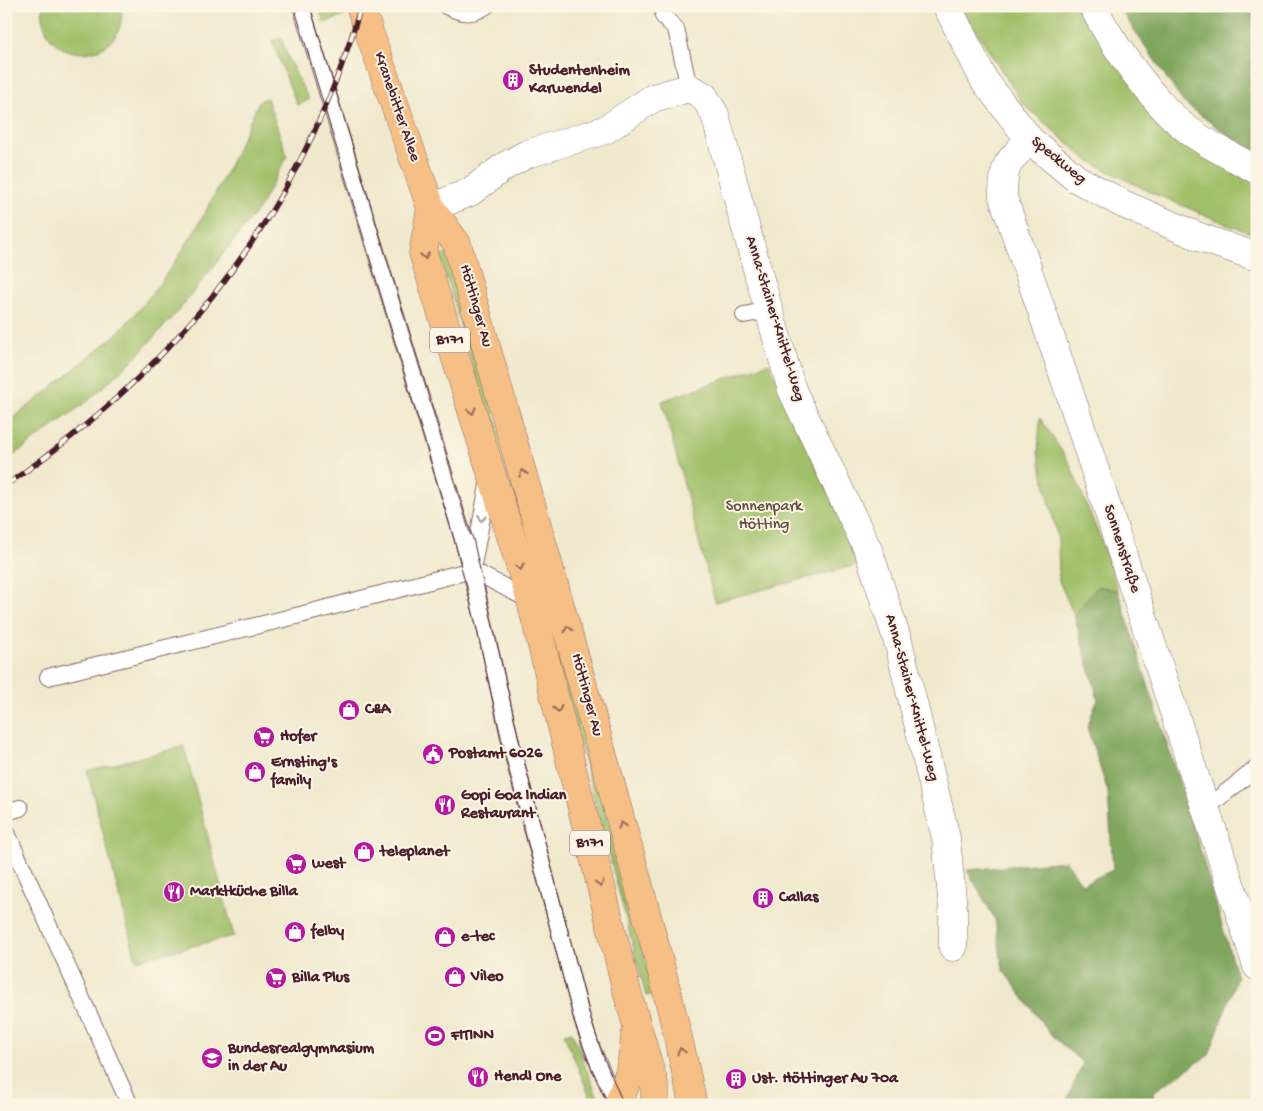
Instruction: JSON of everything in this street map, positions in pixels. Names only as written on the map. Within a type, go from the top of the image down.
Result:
[{"type":"main road","name":"Kranebitter Allee","points":[[360,6],[431,208]]},
{"type":"main road","name":"Höttinger Au","points":[[431,208],[423,253],[531,601],[636,1024],[655,1087],[655,1105]]},
{"type":"main road","name":"Höttinger Au","points":[[431,208],[457,244],[568,630],[649,922],[692,1103]]},
{"type":"main road","points":[[617,1105],[628,1082],[633,1060],[636,1024]]},
{"type":"street","name":"Speckweg","points":[[947,6],[984,80],[1030,140],[1077,179],[1123,204],[1202,238],[1257,257]]},
{"type":"street","points":[[1093,6],[1132,68],[1172,116],[1188,130],[1257,170]]},
{"type":"street","points":[[431,208],[470,192],[505,166],[527,154],[605,130],[653,98],[689,88]]},
{"type":"street","name":"Anna-Stainer-Knittel-Weg","points":[[689,88],[704,96],[715,115],[756,313],[869,552],[899,644],[946,838],[953,909],[953,947]]},
{"type":"street","name":"Sonnenstraße","points":[[1030,140],[1010,159],[1003,176],[1003,197],[1206,808],[1251,925],[1257,966]]},
{"type":"lane","points":[[301,6],[472,570],[514,755],[581,1012],[592,1049],[617,1105]]},
{"type":"lane","points":[[446,6],[459,12],[477,12],[486,6]]},
{"type":"lane","points":[[663,16],[676,30],[689,88]]},
{"type":"lane","points":[[472,570],[491,470]]},
{"type":"lane","points":[[48,677],[304,614],[472,570],[531,601]]},
{"type":"lane","points":[[1206,808],[1257,768]]},
{"type":"lane","points":[[6,831],[130,1105]]},
{"type":"green space","points":[[43,6],[121,6],[120,26],[112,40],[99,50],[83,53],[67,50],[54,42],[45,27]]},
{"type":"green space","points":[[318,6],[342,6],[346,15],[324,23]]},
{"type":"green space","points":[[960,6],[1085,6],[1195,147],[1257,185],[1257,235],[1150,192],[1087,160],[1023,104]]},
{"type":"green space","points":[[1118,6],[1257,6],[1257,152],[1234,140],[1183,102]]},
{"type":"green space","points":[[281,38],[290,62],[309,100],[297,105],[272,41]]},
{"type":"green space","points":[[267,98],[287,156],[260,207],[179,310],[135,358],[89,400],[6,461],[6,423],[113,337],[159,285],[179,256],[214,195],[259,101]]},
{"type":"green space","points":[[447,254],[558,627],[654,994],[646,996],[547,625],[440,256]]},
{"type":"green space","name":"Sonnenpark Hötting","points":[[769,363],[861,564],[715,602],[662,401]]},
{"type":"green space","points":[[1040,418],[1069,462],[1101,540],[1118,591],[1098,586],[1074,615],[1059,581],[1058,539],[1038,453]]},
{"type":"green space","points":[[1098,586],[1118,591],[1192,822],[1237,977],[1209,1055],[1153,1092],[1154,1105],[1065,1105],[1083,1063],[1051,1035],[1003,970],[995,919],[967,870],[1066,861],[1082,884],[1113,870],[1108,792],[1087,727],[1098,699],[1074,615]]},
{"type":"green space","points":[[184,746],[234,936],[136,960],[87,771]]},
{"type":"green space","points":[[572,1032],[597,1096],[592,1102],[564,1034]]},
{"type":"tram line","points":[[294,6],[453,535],[476,625],[505,758],[575,1024],[591,1067],[609,1105]]},
{"type":"tram line","points":[[310,6],[473,539],[522,753],[591,1020],[603,1056],[624,1105]]},
{"type":"railway","points":[[6,485],[69,439],[126,389],[179,335],[227,277],[269,216],[305,150],[336,80],[361,6]]},
{"type":"place","name":"Studentenheim Karwendel","points":[[513,80]]},
{"type":"place","name":"C&A","points":[[349,710]]},
{"type":"place","name":"Hofer","points":[[264,737]]},
{"type":"place","name":"Postamt 6026","points":[[433,754]]},
{"type":"place","name":"Ernsting's family","points":[[255,772]]},
{"type":"place","name":"Gopi Goa Indian Restaurant","points":[[445,805]]},
{"type":"place","name":"teleplanet","points":[[364,852]]},
{"type":"place","name":"west","points":[[296,864]]},
{"type":"place","name":"Marktküche Billa","points":[[174,892]]},
{"type":"place","name":"Callas","points":[[763,898]]},
{"type":"place","name":"felby","points":[[295,932]]},
{"type":"place","name":"e-tec","points":[[445,937]]},
{"type":"place","name":"Vileo","points":[[455,977]]},
{"type":"place","name":"Billa Plus","points":[[276,978]]},
{"type":"place","name":"FITINN","points":[[435,1036]]},
{"type":"place","name":"Bundesrealgymnasium in der Au","points":[[212,1058]]},
{"type":"place","name":"Hendl One","points":[[478,1077]]},
{"type":"place","name":"Ust. Höttinger Au 70a","points":[[736,1079]]}]
